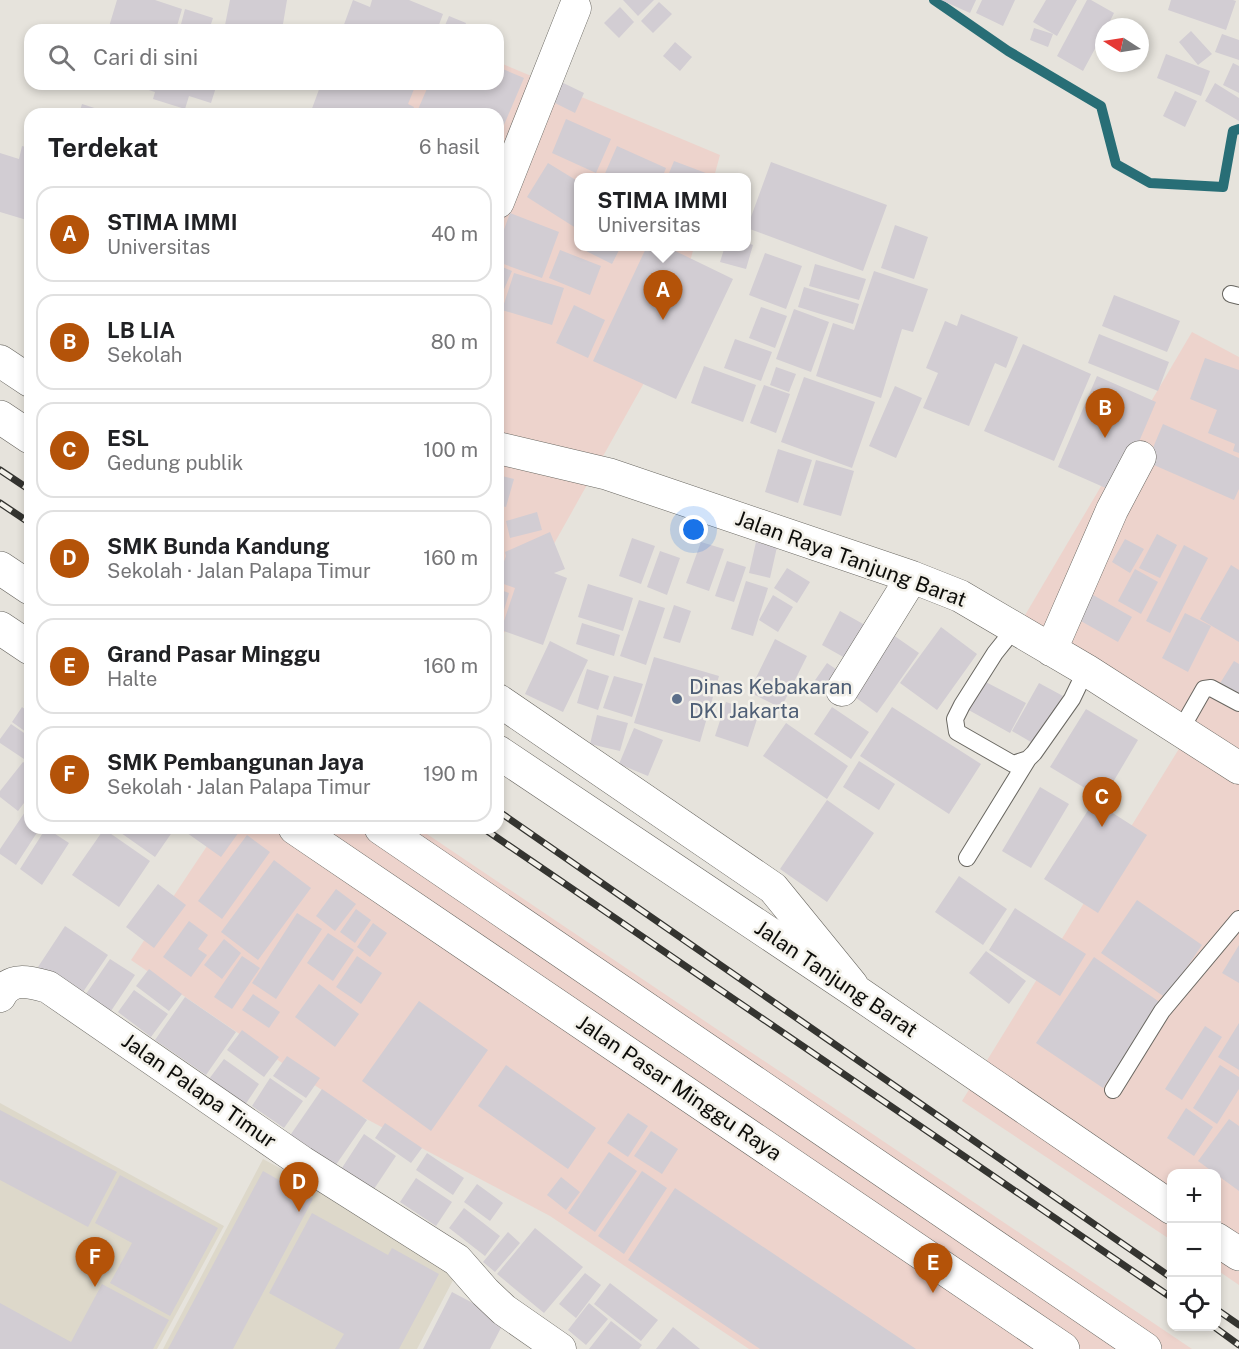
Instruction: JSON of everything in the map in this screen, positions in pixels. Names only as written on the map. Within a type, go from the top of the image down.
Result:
[{"type":"main road","points":[[0,417],[24,433]]},
{"type":"main road","points":[[0,568],[24,584]]},
{"type":"main road","points":[[0,628],[24,644]]},
{"type":"main road","name":"Jalan Tanjung Barat","points":[[504,756],[861,995],[1167,1205]]},
{"type":"main road","name":"Jalan Pasar Minggu Raya","points":[[304,834],[1063,1349]]},
{"type":"main road","points":[[390,834],[1144,1349]]},
{"type":"main road","points":[[1221,1242],[1239,1254]]},
{"type":"street","points":[[504,187],[575,8]]},
{"type":"street","points":[[0,356],[24,360]]},
{"type":"street","points":[[0,361],[24,377]]},
{"type":"street","name":"Jalan Raya Tanjung Barat","points":[[504,449],[608,474],[912,577],[960,596],[1086,670],[1239,768]]},
{"type":"street","points":[[1051,650],[1112,510],[1140,457]]},
{"type":"street","points":[[842,690],[912,577]]},
{"type":"street","points":[[504,704],[773,888],[861,995]]},
{"type":"street","name":"Jalan Palapa Timur","points":[[2,992],[12,983],[22,982],[48,987],[302,1162],[457,1260],[485,1293],[504,1310],[560,1349]]},
{"type":"lane","points":[[1015,628],[962,705],[955,719],[955,726],[957,732],[1013,764],[1028,759]]},
{"type":"lane","points":[[967,858],[1028,759],[1072,699],[1086,670]]},
{"type":"lane","points":[[1180,730],[1204,689],[1211,688],[1239,703]]},
{"type":"lane","points":[[1113,1090],[1162,1011],[1239,919]]},
{"type":"shaded area","points":[[504,65],[720,155],[715,173],[574,173],[574,251],[693,251],[668,340],[504,633],[504,108],[385,108],[392,90],[504,90]]},
{"type":"shaded area","points":[[1192,332],[1239,357],[1239,1285],[1221,1273],[1221,1169],[1167,1169],[1167,1237],[962,1101],[1193,726],[1021,622]]},
{"type":"shaded area","points":[[215,834],[427,834],[1192,1349],[749,1349],[550,1216],[357,1114],[131,960]]},
{"type":"shaded area","points":[[0,1103],[224,1226],[157,1349],[0,1349]]},
{"type":"shaded area","points":[[263,1159],[461,1265],[417,1349],[163,1349]]},
{"type":"building","points":[[117,0],[155,0],[182,9],[178,24],[110,24]]},
{"type":"building","points":[[230,0],[287,0],[283,24],[225,24]]},
{"type":"building","points":[[353,0],[370,7],[372,0],[409,0],[443,14],[439,24],[344,24]]},
{"type":"building","points":[[623,0],[654,0],[638,16]]},
{"type":"building","points":[[941,0],[976,0],[970,13]]},
{"type":"building","points":[[982,0],[1015,0],[1003,26],[976,13]]},
{"type":"building","points":[[1046,0],[1077,0],[1057,36],[1033,22]]},
{"type":"building","points":[[1087,0],[1114,13],[1112,18],[1095,18],[1095,49],[1083,71],[1057,56]]},
{"type":"building","points":[[1171,0],[1236,1],[1226,30],[1168,10]]},
{"type":"building","points":[[659,2],[672,14],[653,33],[641,21]]},
{"type":"building","points":[[620,7],[634,22],[619,38],[604,23]]},
{"type":"building","points":[[185,9],[213,18],[211,24],[181,24]]},
{"type":"building","points":[[449,16],[466,23],[466,24],[446,24]]},
{"type":"building","points":[[1034,28],[1053,34],[1048,47],[1030,40]]},
{"type":"building","points":[[1191,31],[1212,54],[1198,65],[1179,42]]},
{"type":"building","points":[[1222,34],[1239,40],[1239,60],[1215,52]]},
{"type":"building","points":[[675,42],[692,57],[680,71],[663,56]]},
{"type":"building","points":[[1166,54],[1210,71],[1201,96],[1157,78]]},
{"type":"building","points":[[1233,63],[1239,66],[1239,93],[1223,85]]},
{"type":"building","points":[[504,70],[524,78],[504,125],[504,108],[419,108],[426,90],[504,90]]},
{"type":"building","points":[[553,78],[584,93],[575,113],[543,97]]},
{"type":"building","points":[[1215,83],[1239,98],[1239,121],[1205,101]]},
{"type":"building","points":[[149,90],[215,90],[211,103],[189,96],[185,108],[153,99],[155,92]]},
{"type":"building","points":[[319,90],[414,90],[408,104],[414,108],[312,108]]},
{"type":"building","points":[[1175,91],[1197,101],[1185,127],[1163,116]]},
{"type":"building","points":[[82,104],[94,108],[81,108]]},
{"type":"building","points":[[566,119],[611,139],[596,173],[552,153]]},
{"type":"building","points":[[22,146],[24,146],[24,219],[0,212],[0,153],[19,159]]},
{"type":"building","points":[[617,146],[666,168],[664,173],[605,173]]},
{"type":"building","points":[[674,161],[706,173],[669,173]]},
{"type":"building","points":[[771,162],[887,205],[863,271],[751,229],[751,217]]},
{"type":"building","points":[[548,163],[574,179],[574,227],[527,197]]},
{"type":"building","points":[[510,213],[559,232],[542,278],[504,264],[504,230]]},
{"type":"building","points":[[895,225],[928,237],[914,279],[881,268]]},
{"type":"building","points":[[751,244],[753,245],[746,269],[720,262],[723,251],[751,251]]},
{"type":"building","points":[[560,250],[601,266],[590,295],[549,278]]},
{"type":"building","points":[[586,251],[618,251],[612,264]]},
{"type":"building","points":[[645,251],[675,251],[733,279],[676,399],[593,361]]},
{"type":"building","points":[[765,253],[802,266],[786,309],[749,295]]},
{"type":"building","points":[[815,264],[866,279],[859,300],[809,286]]},
{"type":"building","points":[[504,268],[512,271],[504,289]]},
{"type":"building","points":[[874,271],[928,289],[913,332],[902,329],[881,398],[816,376],[833,323],[854,330]]},
{"type":"building","points":[[514,273],[564,288],[552,325],[504,311]]},
{"type":"building","points":[[804,287],[859,304],[853,324],[798,307]]},
{"type":"building","points":[[1114,295],[1180,321],[1167,352],[1102,326]]},
{"type":"building","points":[[574,305],[605,320],[588,358],[556,343]]},
{"type":"building","points":[[761,307],[787,316],[775,348],[749,338]]},
{"type":"building","points":[[794,309],[829,322],[811,372],[776,359]]},
{"type":"building","points":[[961,314],[1018,337],[1006,368],[995,363],[969,426],[923,408],[938,373],[926,368],[945,321],[957,326]]},
{"type":"building","points":[[1099,334],[1169,362],[1158,391],[1088,363]]},
{"type":"building","points":[[735,339],[772,352],[761,381],[724,368]]},
{"type":"building","points":[[1023,344],[1091,374],[1054,461],[984,431]]},
{"type":"building","points":[[1205,358],[1239,370],[1239,453],[1233,451],[1235,444],[1208,433],[1217,410],[1190,399]]},
{"type":"building","points":[[704,366],[756,385],[743,422],[691,403]]},
{"type":"building","points":[[776,367],[796,374],[789,392],[770,385]]},
{"type":"building","points":[[1097,376],[1156,402],[1117,493],[1058,467]]},
{"type":"building","points":[[804,377],[875,402],[852,468],[781,442]]},
{"type":"building","points":[[764,385],[790,394],[776,433],[750,423]]},
{"type":"building","points":[[895,386],[922,398],[896,458],[869,446]]},
{"type":"building","points":[[1163,424],[1239,458],[1239,489],[1234,500],[1147,462]]},
{"type":"building","points":[[778,449],[812,460],[798,503],[765,492]]},
{"type":"building","points":[[816,460],[854,471],[841,516],[803,505]]},
{"type":"building","points":[[504,476],[514,479],[506,507],[504,506]]},
{"type":"building","points":[[537,512],[542,530],[510,538],[506,521]]},
{"type":"building","points":[[550,532],[565,569],[554,573],[567,578],[543,645],[504,631],[504,621],[515,588],[504,584],[505,552]]},
{"type":"building","points":[[1157,534],[1177,545],[1160,578],[1139,568]]},
{"type":"building","points":[[632,538],[655,546],[641,584],[619,576]]},
{"type":"building","points":[[1125,539],[1144,549],[1130,573],[1112,562]]},
{"type":"building","points":[[701,542],[724,549],[709,591],[686,583]]},
{"type":"building","points":[[756,542],[777,547],[770,578],[749,573]]},
{"type":"building","points":[[1184,545],[1208,558],[1170,633],[1146,621]]},
{"type":"building","points":[[660,551],[680,558],[667,595],[647,587]]},
{"type":"building","points":[[727,561],[746,567],[734,602],[715,596]]},
{"type":"building","points":[[1231,565],[1239,570],[1239,642],[1200,619]]},
{"type":"building","points":[[787,568],[810,582],[797,603],[774,588]]},
{"type":"building","points":[[1135,569],[1158,582],[1141,614],[1118,601]]},
{"type":"building","points":[[746,581],[768,588],[753,636],[731,629]]},
{"type":"building","points":[[588,584],[633,598],[623,631],[578,617]]},
{"type":"building","points":[[504,591],[509,593],[504,610]]},
{"type":"building","points":[[1086,591],[1132,617],[1118,642],[1072,616]]},
{"type":"building","points":[[773,595],[793,607],[778,632],[759,620]]},
{"type":"building","points":[[639,600],[665,608],[646,665],[620,656]]},
{"type":"building","points":[[674,605],[691,611],[680,643],[663,638]]},
{"type":"building","points":[[840,611],[872,629],[854,663],[822,645]]},
{"type":"building","points":[[1185,613],[1211,626],[1188,672],[1162,658]]},
{"type":"building","points":[[582,623],[620,635],[614,656],[576,644]]},
{"type":"building","points":[[941,627],[977,654],[937,710],[900,683]]},
{"type":"building","points":[[886,630],[919,653],[877,713],[844,689]]},
{"type":"building","points":[[775,639],[807,656],[781,708],[749,692]]},
{"type":"building","points":[[550,641],[588,660],[563,712],[525,694]]},
{"type":"building","name":"Dinas Kebakaran DKI Jakarta","points":[[654,657],[719,676],[700,742],[634,723]]},
{"type":"building","points":[[1234,661],[1239,664],[1239,697],[1217,688]]},
{"type":"building","points":[[827,663],[846,676],[831,699],[811,686]]},
{"type":"building","points":[[587,669],[609,676],[598,710],[577,703]]},
{"type":"building","points":[[614,676],[643,684],[632,717],[603,708]]},
{"type":"building","points":[[980,679],[1026,703],[1010,733],[965,708]]},
{"type":"building","points":[[1039,683],[1063,696],[1036,745],[1012,731]]},
{"type":"building","points":[[726,702],[759,713],[748,747],[715,736]]},
{"type":"building","points":[[22,707],[24,708],[24,731],[12,722]]},
{"type":"building","points":[[832,707],[869,732],[851,759],[814,734]]},
{"type":"building","points":[[892,707],[981,764],[949,814],[860,756]]},
{"type":"building","points":[[1086,709],[1138,740],[1103,799],[1050,767]]},
{"type":"building","points":[[597,715],[628,723],[620,751],[590,744]]},
{"type":"building","points":[[786,723],[848,766],[827,799],[763,756]]},
{"type":"building","points":[[11,724],[24,733],[24,759],[0,743],[0,739]]},
{"type":"building","points":[[634,728],[663,740],[648,776],[619,764]]},
{"type":"building","points":[[859,761],[895,784],[879,810],[843,787]]},
{"type":"building","points":[[24,763],[24,803],[18,811],[0,797],[0,791]]},
{"type":"building","points":[[1040,787],[1069,804],[1031,868],[1002,851]]},
{"type":"building","points":[[827,800],[874,833],[827,902],[780,869]]},
{"type":"building","points":[[1094,801],[1147,835],[1098,913],[1044,879]]},
{"type":"building","points":[[24,813],[24,834],[36,834],[16,865],[0,854],[0,849]]},
{"type":"building","points":[[42,834],[55,834],[69,843],[42,885],[20,869]]},
{"type":"building","points":[[101,834],[111,834],[150,861],[119,907],[72,875]]},
{"type":"building","points":[[122,834],[171,834],[155,857]]},
{"type":"building","points":[[188,834],[238,834],[221,857]]},
{"type":"building","points":[[247,835],[270,852],[222,919],[198,901]]},
{"type":"building","points":[[274,860],[311,888],[258,960],[221,932]]},
{"type":"building","points":[[959,876],[1007,909],[983,945],[935,912]]},
{"type":"building","points":[[158,884],[186,905],[154,948],[126,927]]},
{"type":"building","points":[[336,889],[356,904],[335,931],[316,916]]},
{"type":"building","points":[[1137,900],[1202,945],[1166,998],[1101,953]]},
{"type":"building","points":[[1015,908],[1086,954],[1060,996],[989,950]]},
{"type":"building","points":[[356,909],[371,920],[355,943],[340,932]]},
{"type":"building","points":[[297,913],[322,929],[276,999],[252,983]]},
{"type":"building","points":[[189,921],[208,935],[198,949],[207,955],[191,977],[163,957]]},
{"type":"building","points":[[373,923],[387,933],[370,957],[357,947]]},
{"type":"building","points":[[65,926],[108,955],[81,995],[38,967]]},
{"type":"building","points":[[328,933],[354,950],[333,981],[307,963]]},
{"type":"building","points":[[224,939],[241,953],[222,979],[204,965]]},
{"type":"building","points":[[1239,945],[1239,983],[1222,973]]},
{"type":"building","points":[[986,951],[1026,981],[1009,1004],[969,973]]},
{"type":"building","points":[[242,956],[260,968],[232,1009],[214,997]]},
{"type":"building","points":[[357,956],[382,973],[361,1004],[336,987]]},
{"type":"building","points":[[1094,957],[1161,1003],[1103,1088],[1036,1043]]},
{"type":"building","points":[[110,959],[135,975],[109,1014],[84,997]]},
{"type":"building","points":[[149,969],[182,994],[169,1011],[136,986]]},
{"type":"building","points":[[319,984],[359,1014],[335,1047],[295,1017]]},
{"type":"building","points":[[134,990],[168,1014],[151,1037],[118,1012]]},
{"type":"building","points":[[253,994],[280,1012],[269,1028],[242,1010]]},
{"type":"building","points":[[185,997],[236,1032],[206,1075],[155,1040]]},
{"type":"building","points":[[419,1001],[488,1050],[431,1131],[362,1081]]},
{"type":"building","points":[[1239,1023],[1239,1070],[1218,1057]]},
{"type":"building","points":[[1205,1026],[1222,1037],[1182,1100],[1165,1089]]},
{"type":"building","points":[[242,1030],[279,1057],[264,1077],[227,1050]]},
{"type":"building","points":[[287,1056],[320,1078],[306,1098],[273,1076]]},
{"type":"building","points":[[224,1059],[259,1084],[245,1105],[209,1079]]},
{"type":"building","points":[[506,1065],[596,1128],[568,1169],[478,1106]]},
{"type":"building","points":[[1220,1065],[1239,1077],[1239,1089],[1217,1124],[1193,1108]]},
{"type":"building","points":[[270,1078],[303,1101],[284,1128],[252,1106]]},
{"type":"building","points":[[322,1089],[367,1120],[333,1169],[289,1137]]},
{"type":"building","points":[[1186,1108],[1213,1127],[1194,1156],[1167,1138]]},
{"type":"building","points":[[0,1110],[117,1172],[88,1227],[0,1180]]},
{"type":"building","points":[[628,1113],[648,1126],[628,1157],[607,1143]]},
{"type":"building","points":[[1229,1119],[1239,1126],[1239,1191],[1221,1178],[1221,1169],[1209,1169],[1198,1161]]},
{"type":"building","points":[[385,1123],[422,1148],[411,1163],[375,1138]]},
{"type":"building","points":[[651,1131],[678,1149],[662,1174],[634,1156]]},
{"type":"building","points":[[364,1134],[396,1156],[372,1192],[340,1171]]},
{"type":"building","points":[[609,1152],[637,1171],[595,1232],[568,1213]]},
{"type":"building","points":[[427,1153],[464,1178],[453,1195],[416,1170]]},
{"type":"building","points":[[263,1171],[313,1199],[233,1349],[168,1349]]},
{"type":"building","points":[[642,1171],[667,1188],[624,1254],[598,1236]]},
{"type":"building","points":[[120,1175],[218,1228],[170,1316],[110,1283],[132,1243],[95,1223]]},
{"type":"building","points":[[561,1177],[580,1192],[566,1210],[547,1195]]},
{"type":"building","points":[[416,1178],[452,1202],[436,1226],[400,1202]]},
{"type":"building","points":[[477,1184],[503,1203],[490,1221],[464,1202]]},
{"type":"building","points":[[675,1188],[916,1349],[760,1349],[628,1260]]},
{"type":"building","points":[[464,1208],[500,1236],[485,1256],[449,1228]]},
{"type":"building","points":[[312,1213],[388,1255],[392,1248],[439,1274],[399,1349],[335,1349],[344,1334],[269,1293]]},
{"type":"building","points":[[535,1228],[583,1267],[544,1313],[497,1274]]},
{"type":"building","points":[[508,1232],[520,1243],[495,1272],[483,1262]]},
{"type":"building","points":[[585,1273],[601,1285],[576,1318],[559,1304]]},
{"type":"building","points":[[610,1283],[658,1320],[641,1341],[594,1304]]},
{"type":"building","points":[[102,1284],[169,1320],[153,1349],[0,1349],[0,1303],[71,1342]]},
{"type":"building","points":[[452,1292],[505,1320],[490,1349],[423,1349]]},
{"type":"building","points":[[589,1303],[608,1319],[586,1345],[568,1330]]},
{"type":"building","points":[[611,1321],[642,1345],[639,1349],[589,1349]]},
{"type":"building","points":[[673,1327],[700,1349],[656,1349]]},
{"type":"waterway","points":[[934,0],[1008,51],[1101,106],[1116,164],[1150,183],[1223,187],[1233,131],[1239,129]]},
{"type":"railway","points":[[0,470],[24,486]]},
{"type":"railway","points":[[0,503],[24,519]]},
{"type":"railway","points":[[504,815],[1171,1277]]},
{"type":"railway","points":[[492,834],[1167,1295]]},
{"type":"railway","points":[[1221,1312],[1239,1325]]},
{"type":"railway","points":[[1220,1331],[1239,1345]]},
{"type":"place","name":"STIMA IMMI","points":[[663,320]]},
{"type":"place","name":"LB LIA","points":[[1105,438]]},
{"type":"place","name":"Dinas Kebakaran DKI Jakarta","points":[[677,699]]},
{"type":"place","name":"ESL","points":[[1102,827]]},
{"type":"place","name":"SMK Bunda Kandung","points":[[299,1212]]},
{"type":"place","name":"SMK Pembangunan Jaya","points":[[95,1287]]},
{"type":"place","name":"Grand Pasar Minggu","points":[[933,1293]]}]
